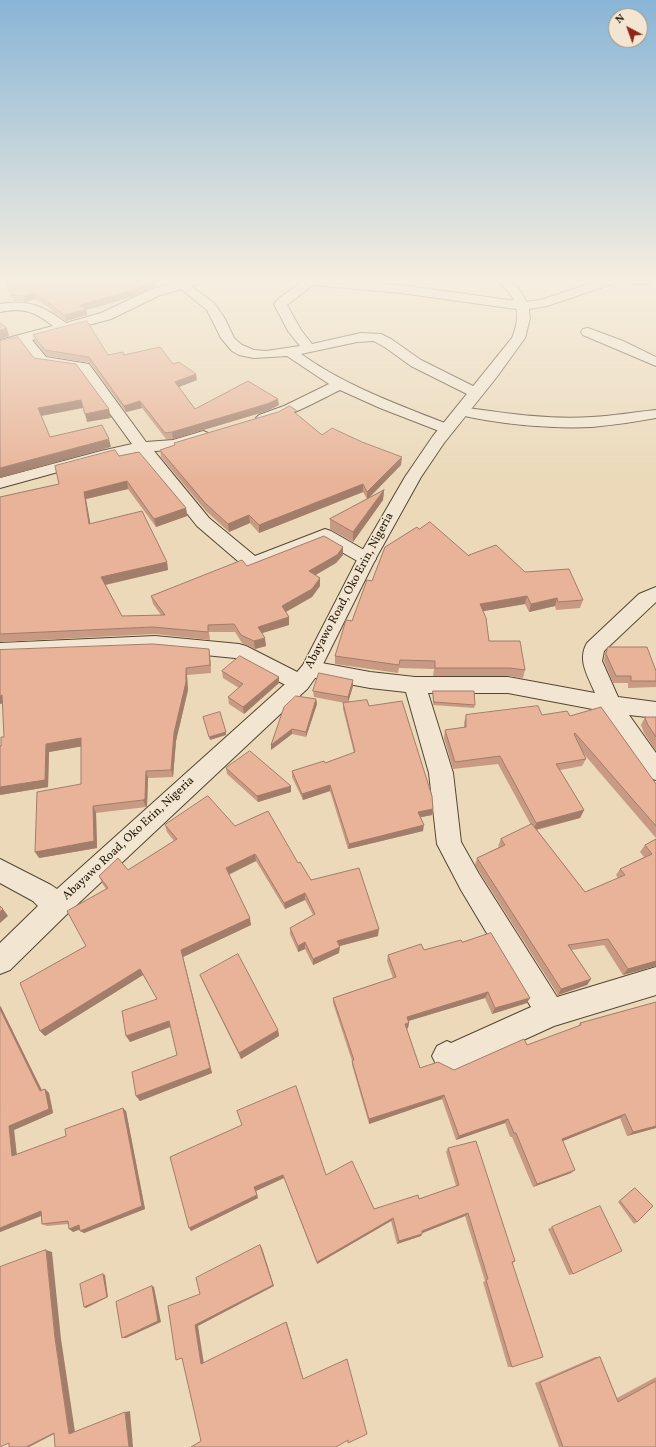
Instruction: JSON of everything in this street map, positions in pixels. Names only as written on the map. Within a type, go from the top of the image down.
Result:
[{"type":"street","points":[[32,349],[42,361],[84,367],[142,448],[203,522],[253,564],[325,535],[367,559]]},
{"type":"street","points":[[237,349],[254,355],[300,349]]},
{"type":"street","points":[[395,349],[416,364],[476,393]]},
{"type":"street","name":"Abayawo Road, Oko Erin, Nigeria","points":[[0,961],[57,906],[305,676],[406,486],[447,429],[509,349]]},
{"type":"street","points":[[628,349],[656,362]]},
{"type":"street","points":[[288,351],[306,365],[340,384],[447,429]]},
{"type":"street","points":[[250,422],[289,409],[340,384]]},
{"type":"street","points":[[461,411],[504,418],[591,422],[656,414]]},
{"type":"street","points":[[0,484],[107,454],[142,448],[174,445],[220,431]]},
{"type":"street","points":[[656,593],[646,599],[594,648],[592,662],[610,704],[656,771]]},
{"type":"street","points":[[0,650],[156,643],[239,651],[305,676],[370,680],[415,685],[508,685],[610,704],[656,710]]},
{"type":"street","points":[[415,685],[441,773],[449,844],[470,882],[551,1013]]},
{"type":"street","points":[[0,870],[42,893],[57,906]]},
{"type":"street","points":[[447,1056],[451,1058],[551,1013],[656,981]]},
{"type":"building","points":[[0,349],[27,349],[34,358],[76,364],[109,409],[85,414],[81,400],[38,408],[50,437],[102,425],[109,439],[0,468]]},
{"type":"building","points":[[44,349],[104,349],[108,355],[123,352],[124,355],[153,349],[161,349],[173,364],[179,362],[196,374],[175,382],[195,409],[248,381],[278,399],[267,404],[165,433],[140,401],[124,406],[89,357],[45,350]]},
{"type":"building","points":[[290,406],[297,411],[294,412],[322,435],[332,428],[362,442],[402,457],[367,492],[363,484],[259,525],[249,515],[228,524],[205,503],[160,450],[175,445],[174,443],[278,412]]},
{"type":"building","points":[[115,450],[119,456],[139,452],[186,508],[154,519],[127,481],[84,492],[89,524],[142,511],[167,562],[101,577],[122,616],[165,615],[151,596],[242,560],[247,566],[324,536],[343,547],[337,555],[309,571],[320,578],[312,589],[282,606],[289,617],[258,627],[265,638],[254,641],[241,635],[234,624],[208,625],[208,632],[153,627],[0,634],[0,497],[59,484],[55,466]]},
{"type":"building","points":[[384,490],[353,532],[330,519]]},
{"type":"building","points":[[430,522],[469,556],[496,545],[525,572],[569,569],[583,600],[558,602],[557,598],[531,604],[527,596],[480,604],[486,618],[489,641],[520,641],[525,670],[510,668],[435,668],[435,661],[400,660],[399,665],[335,656],[346,620],[352,621],[367,580],[372,581],[385,547],[417,527],[419,529]]},
{"type":"building","points":[[153,644],[209,649],[210,665],[186,668],[186,682],[174,733],[171,770],[146,771],[145,799],[143,800],[93,806],[94,841],[35,852],[37,792],[81,784],[81,738],[46,744],[45,780],[0,787],[0,746],[1,737],[4,737],[2,695],[0,696],[0,650]]},
{"type":"building","points":[[608,647],[647,647],[656,671],[656,681],[631,681],[631,676],[616,676],[606,654]]},
{"type":"building","points":[[240,656],[279,677],[243,707],[228,697],[243,684],[222,671]]},
{"type":"building","points":[[319,673],[353,680],[348,697],[313,691]]},
{"type":"building","points":[[433,691],[474,691],[475,705],[434,702]]},
{"type":"building","points":[[296,696],[316,699],[306,732],[292,729],[271,745],[284,707]]},
{"type":"building","points":[[367,700],[369,706],[402,701],[432,796],[433,809],[418,812],[424,825],[349,844],[330,785],[302,794],[292,771],[324,761],[325,763],[355,752],[343,703]]},
{"type":"building","points":[[538,706],[542,715],[567,711],[570,716],[601,707],[656,784],[656,826],[575,733],[574,734],[586,759],[556,764],[584,810],[536,823],[500,756],[455,762],[445,730],[466,727],[466,715]]},
{"type":"building","points":[[220,712],[226,732],[209,737],[203,717]]},
{"type":"building","points":[[645,717],[656,717],[656,737],[648,725]]},
{"type":"building","points":[[250,751],[291,786],[257,796],[226,768]]},
{"type":"building","points":[[208,796],[235,826],[268,811],[298,863],[300,862],[311,880],[359,868],[379,929],[337,941],[340,947],[313,959],[305,942],[298,946],[290,928],[315,914],[305,893],[284,903],[255,854],[226,868],[250,918],[181,950],[210,1068],[136,1096],[132,1072],[177,1055],[169,1021],[126,1036],[122,1011],[157,999],[140,969],[40,1031],[20,983],[86,946],[67,911],[108,888],[99,876],[118,858],[128,870],[177,839],[165,825]]},
{"type":"building","points":[[532,824],[585,892],[625,875],[620,869],[652,854],[645,845],[656,839],[656,961],[628,969],[608,939],[568,945],[591,979],[561,989],[477,858],[505,845],[501,839]]},
{"type":"building","points":[[491,933],[530,998],[495,1008],[488,992],[407,1017],[409,1023],[405,1024],[420,1068],[438,1062],[454,1070],[524,1039],[527,1045],[581,1025],[580,1023],[656,1002],[656,1126],[633,1132],[625,1114],[562,1139],[575,1170],[537,1184],[516,1133],[514,1133],[508,1119],[459,1136],[444,1095],[369,1119],[352,1061],[354,1060],[333,998],[396,977],[388,955],[421,944],[424,950],[461,940],[462,942]]},
{"type":"building","points":[[238,954],[278,1030],[239,1053],[200,975]]},
{"type":"building","points":[[0,1009],[40,1091],[45,1089],[49,1109],[9,1126],[12,1156],[66,1136],[65,1129],[123,1108],[142,1206],[80,1231],[79,1225],[69,1229],[68,1221],[42,1224],[41,1211],[0,1228]]},
{"type":"building","points":[[296,1086],[326,1175],[352,1161],[374,1209],[418,1195],[419,1199],[459,1185],[448,1148],[476,1141],[515,1261],[512,1262],[543,1357],[512,1367],[468,1213],[422,1231],[422,1234],[399,1241],[393,1218],[317,1262],[283,1175],[254,1187],[257,1195],[189,1228],[170,1157],[242,1125],[237,1111]]},
{"type":"building","points":[[635,1188],[653,1206],[637,1222],[620,1201]]},
{"type":"building","points":[[600,1206],[622,1251],[573,1274],[552,1227]]},
{"type":"building","points":[[260,1245],[273,1285],[195,1325],[201,1364],[286,1322],[303,1379],[347,1359],[367,1434],[348,1443],[348,1440],[336,1447],[191,1447],[201,1441],[182,1358],[176,1360],[168,1306],[200,1294],[196,1278]]},
{"type":"building","points":[[46,1250],[55,1338],[69,1434],[125,1412],[129,1447],[55,1447],[54,1433],[26,1447],[9,1447],[9,1443],[0,1447],[0,1267]]},
{"type":"building","points":[[103,1274],[107,1297],[84,1307],[80,1284]]},
{"type":"building","points":[[152,1286],[158,1321],[122,1338],[116,1302]]},
{"type":"building","points":[[600,1357],[618,1402],[656,1381],[656,1447],[563,1447],[540,1383]]}]
